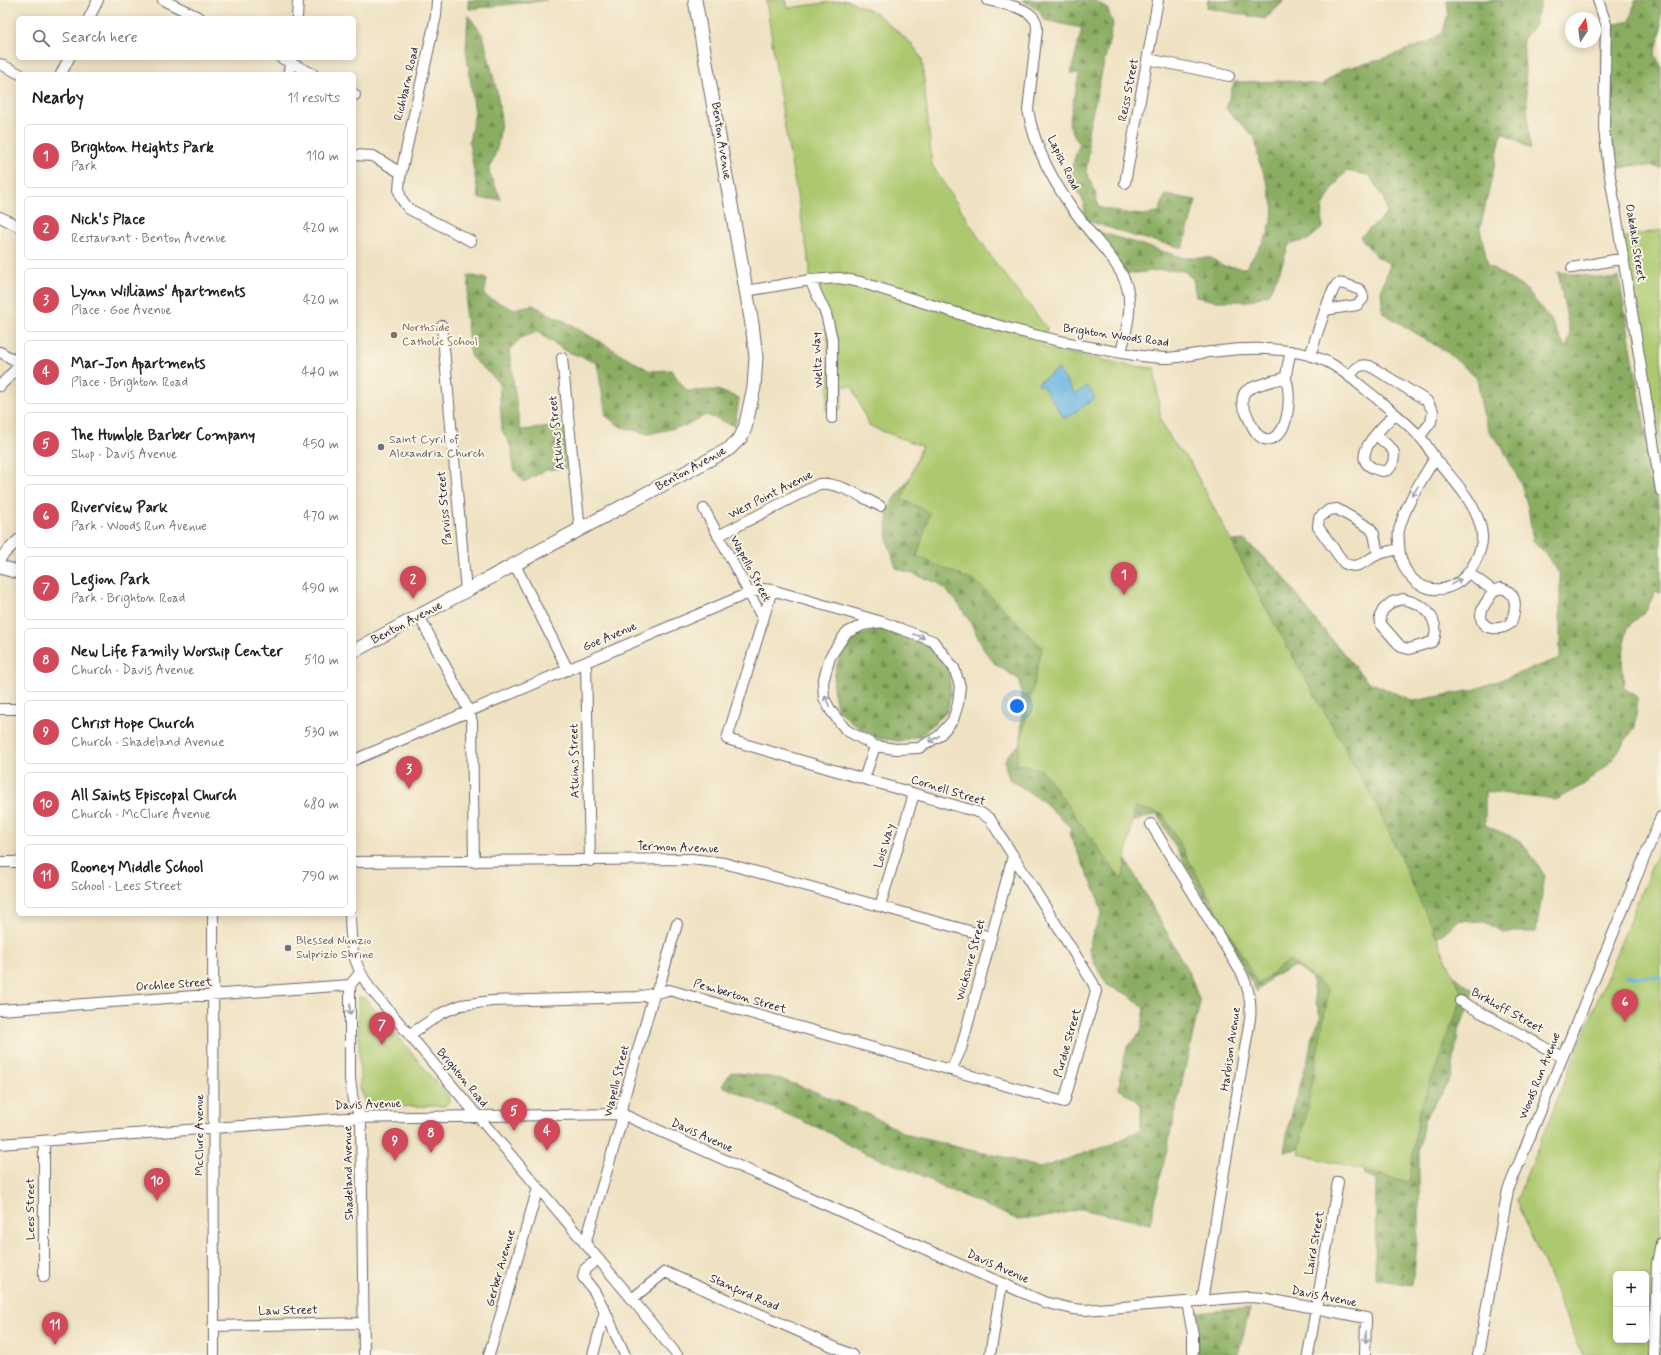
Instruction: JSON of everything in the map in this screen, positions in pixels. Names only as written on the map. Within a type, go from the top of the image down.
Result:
[{"type":"main road","name":"Benton Avenue","points":[[356,651],[729,449],[741,437],[748,418],[754,387],[756,357],[746,291],[695,0]]},
{"type":"main road","points":[[0,568],[16,572]]},
{"type":"street","points":[[90,16],[98,0]]},
{"type":"street","points":[[163,0],[196,16]]},
{"type":"street","points":[[297,16],[298,0]]},
{"type":"street","name":"Richbarn Road","points":[[437,0],[436,16],[398,190],[402,201],[409,209],[471,241]]},
{"type":"street","name":"Lapish Road","points":[[987,0],[1020,9],[1029,13],[1035,20],[1037,30],[1028,110],[1030,121],[1044,158],[1057,185],[1081,221],[1115,264],[1127,286],[1130,310],[1121,353]]},
{"type":"street","name":"Reiss Street","points":[[1125,183],[1158,0]]},
{"type":"street","name":"Oakdale Street","points":[[1598,0],[1606,24],[1604,129],[1609,170],[1661,491]]},
{"type":"street","points":[[1148,59],[1229,76]]},
{"type":"street","points":[[62,72],[68,60]]},
{"type":"street","points":[[289,72],[292,61],[310,72]]},
{"type":"street","points":[[0,64],[16,72]]},
{"type":"street","points":[[356,155],[373,156],[401,173]]},
{"type":"street","points":[[0,216],[16,225]]},
{"type":"street","points":[[1572,268],[1624,258]]},
{"type":"street","name":"Brighton Woods Road","points":[[746,291],[810,280],[839,278],[860,282],[995,326],[1057,342],[1121,353],[1166,358],[1222,350],[1291,351],[1331,363],[1350,376],[1420,436],[1435,458],[1464,494],[1478,518],[1482,536],[1479,553],[1469,573],[1458,582],[1442,589],[1429,590]]},
{"type":"street","name":"Weltz Way","points":[[810,280],[826,314],[832,339],[832,418]]},
{"type":"street","points":[[1310,356],[1325,310]]},
{"type":"street","name":"Parviss Street","points":[[442,326],[466,591]]},
{"type":"street","points":[[1286,378],[1249,389],[1244,395],[1242,402],[1243,406],[1257,434],[1263,439],[1271,439],[1278,435],[1285,424],[1289,395],[1286,378],[1291,351]]},
{"type":"street","points":[[0,352],[16,361]]},
{"type":"street","name":"Atkins Street","points":[[562,358],[580,530]]},
{"type":"street","points":[[1350,376],[1358,366],[1363,364],[1370,366],[1427,401],[1433,411],[1431,422],[1420,436]]},
{"type":"street","points":[[0,386],[16,369]]},
{"type":"street","points":[[1376,435],[1395,414]]},
{"type":"street","points":[[1423,607],[1429,590],[1412,580],[1402,566],[1398,533],[1408,501],[1435,458]]},
{"type":"street","name":"West Point Avenue","points":[[718,536],[827,482],[880,506]]},
{"type":"street","name":"Wapello Street","points":[[704,509],[763,619]]},
{"type":"street","points":[[1378,554],[1373,532],[1364,525],[1337,509],[1330,510],[1319,518],[1318,528],[1344,563],[1348,566],[1360,565],[1378,554],[1399,550]]},
{"type":"street","points":[[0,560],[16,542]]},
{"type":"street","points":[[515,565],[568,670]]},
{"type":"street","points":[[1469,573],[1494,591]]},
{"type":"street","name":"Goe Avenue","points":[[356,759],[749,593],[763,589],[772,590],[882,622]]},
{"type":"street","name":"Wapello Street","points":[[727,739],[772,590]]},
{"type":"street","points":[[1397,600],[1408,600],[1423,607],[1430,616],[1436,631],[1434,639],[1428,644],[1401,648],[1381,624],[1381,613],[1397,600]]},
{"type":"street","points":[[419,616],[469,711],[472,722],[474,862]]},
{"type":"street","points":[[882,622],[933,641],[954,668],[960,686],[958,704],[953,720],[939,736],[919,748],[896,749],[875,746],[846,730],[831,711],[824,698],[823,682],[830,657],[846,633],[863,625],[882,622]]},
{"type":"street","name":"Atkins Street","points":[[586,662],[590,860]]},
{"type":"street","points":[[0,709],[16,709]]},
{"type":"street","name":"Cornell Street","points":[[727,739],[986,816],[993,823],[1096,991]]},
{"type":"street","points":[[864,779],[875,746]]},
{"type":"street","name":"Lois Way","points":[[880,906],[914,794]]},
{"type":"street","name":"Woods Run Avenue","points":[[1478,1355],[1508,1190],[1661,817]]},
{"type":"street","name":"Harbison Avenue","points":[[1151,824],[1242,974],[1249,991],[1250,999],[1250,1018],[1202,1301]]},
{"type":"street","name":"Wickshire Street","points":[[951,1070],[961,1049],[1013,856]]},
{"type":"street","name":"Termon Avenue","points":[[356,862],[691,859],[724,863],[991,937]]},
{"type":"street","points":[[0,862],[16,862]]},
{"type":"street","name":"McClure Avenue","points":[[213,916],[214,1355]]},
{"type":"street","name":"Brighton Road","points":[[350,916],[352,952],[360,973],[369,987],[632,1299],[677,1355]]},
{"type":"street","name":"Wapello Street","points":[[585,1244],[621,1123],[622,1105],[652,1001],[661,980],[677,924]]},
{"type":"street","points":[[350,985],[360,973]]},
{"type":"street","name":"Orchlee Street","points":[[0,1010],[350,985]]},
{"type":"street","name":"Shadeland Avenue","points":[[350,985],[350,1079],[353,1101],[361,1118],[364,1355]]},
{"type":"street","name":"Pemberton Street","points":[[409,1035],[442,1013],[461,1005],[492,1001],[638,997],[669,990],[1064,1102]]},
{"type":"street","name":"Purdue Street","points":[[1064,1102],[1096,991]]},
{"type":"street","name":"Birkhoff Street","points":[[1460,1000],[1562,1057]]},
{"type":"street","name":"Davis Avenue","points":[[0,1144],[213,1127],[361,1118],[622,1114],[1044,1302],[1073,1309],[1085,1310],[1253,1298],[1366,1318],[1365,1355]]},
{"type":"street","name":"Lees Street","points":[[44,1141],[44,1277]]},
{"type":"street","name":"Laird Street","points":[[1308,1355],[1338,1182]]},
{"type":"street","name":"Gerber Avenue","points":[[489,1355],[538,1188]]},
{"type":"street","points":[[1654,1355],[1657,1263],[1661,1243]]},
{"type":"street","points":[[598,1259],[585,1269],[583,1277],[594,1291],[606,1311],[625,1355]]},
{"type":"street","name":"Stanford Road","points":[[632,1299],[665,1272],[852,1355]]},
{"type":"street","points":[[990,1355],[1002,1283]]},
{"type":"street","points":[[1187,1302],[1193,1335],[1193,1351]]},
{"type":"street","points":[[593,1355],[606,1311]]},
{"type":"street","name":"Law Street","points":[[213,1326],[364,1323]]},
{"type":"green space","points":[[468,0],[547,0],[469,9]]},
{"type":"green space","points":[[766,0],[786,0],[788,8],[847,0],[876,13],[912,44],[922,59],[932,165],[994,261],[1047,328],[1044,348],[1132,366],[1154,368],[1161,421],[1174,444],[1189,460],[1265,607],[1375,802],[1463,996],[1419,1111],[1409,1182],[1299,1154],[1329,990],[1289,960],[1258,984],[1163,814],[1135,807],[1122,880],[1042,770],[1016,763],[1042,647],[978,583],[917,556],[930,513],[902,499],[922,446],[869,426],[852,386],[843,386],[841,410],[826,410],[829,383],[829,345],[825,323],[810,289],[810,267],[784,123]]},
{"type":"green space","points":[[1022,0],[1094,0],[1107,8],[1113,24],[1087,136],[1089,151],[1086,172],[1095,191],[1098,207],[1129,214],[1145,215],[1159,212],[1165,195],[1196,200],[1183,248],[1134,236],[1086,220],[1083,200],[1066,175],[1071,169],[1079,145],[1069,124],[1079,74],[1071,73],[1082,28],[1044,20],[1040,11]]},
{"type":"green space","points":[[1208,0],[1285,0],[1265,19],[1207,8]]},
{"type":"green space","points":[[1447,0],[1540,0],[1541,2],[1534,26],[1523,39],[1530,149],[1502,132],[1480,229],[1488,265],[1527,290],[1552,322],[1566,349],[1570,335],[1558,272],[1610,279],[1619,277],[1661,522],[1661,592],[1655,592],[1645,612],[1627,627],[1622,660],[1624,688],[1638,698],[1635,727],[1611,761],[1583,785],[1555,800],[1485,791],[1485,825],[1521,841],[1545,875],[1536,932],[1503,932],[1485,922],[1459,920],[1433,942],[1443,967],[1474,991],[1458,1033],[1451,1078],[1424,1120],[1419,1149],[1419,1222],[1413,1285],[1375,1279],[1376,1180],[1363,1175],[1367,1162],[1311,1146],[1284,1152],[1289,1124],[1309,1054],[1312,1036],[1321,1018],[1311,977],[1295,966],[1273,976],[1257,992],[1157,814],[1129,823],[1124,856],[1190,975],[1200,1002],[1150,1224],[1081,1209],[1052,1216],[1019,1220],[938,1185],[919,1174],[855,1149],[830,1133],[722,1086],[731,1072],[777,1078],[811,1090],[872,1116],[908,1135],[1004,1157],[1040,1168],[1115,1143],[1141,1129],[1141,1104],[1119,1089],[1120,1077],[1127,1048],[1141,1032],[1145,1008],[1129,995],[1107,985],[1095,964],[1089,949],[1092,935],[1102,914],[1097,894],[1069,834],[1071,828],[1044,802],[1009,779],[1004,761],[1021,743],[1022,704],[1020,680],[995,664],[984,650],[971,623],[957,602],[938,583],[896,568],[888,542],[887,510],[912,474],[1215,543],[1244,540],[1280,572],[1315,620],[1367,681],[1413,701],[1473,690],[1560,658],[1560,575],[1549,557],[1533,541],[1528,507],[1521,484],[1502,447],[1489,432],[1482,409],[1477,378],[1448,353],[1383,313],[1381,291],[1390,264],[1376,256],[1360,237],[1387,214],[1384,199],[1369,175],[1346,171],[1334,186],[1323,206],[1322,228],[1308,240],[1289,244],[1279,273],[1268,294],[1249,301],[1215,301],[1196,297],[1193,279],[1184,271],[1162,270],[1127,274],[1093,230],[1184,258],[1211,258],[1223,266],[1246,268],[1268,234],[1274,209],[1268,185],[1259,161],[1255,138],[1226,109],[1234,82],[1295,81],[1321,85],[1343,69],[1376,61],[1429,42],[1443,32],[1448,13]]},
{"type":"green space","points":[[1635,0],[1661,0],[1661,30],[1655,55],[1661,66],[1661,168],[1638,165],[1607,170],[1601,24],[1617,24],[1630,21]]},
{"type":"green space","points":[[468,15],[483,35],[497,92],[501,121],[498,145],[489,172],[501,199],[479,199],[469,142],[475,113],[466,49]]},
{"type":"green space","points":[[1661,230],[1661,485],[1621,238]]},
{"type":"green space","points":[[468,275],[487,279],[484,296],[513,309],[532,305],[566,322],[650,371],[671,370],[687,391],[717,390],[739,398],[735,426],[706,415],[684,426],[648,434],[621,427],[606,416],[597,363],[566,351],[537,332],[521,338],[509,350],[520,430],[565,426],[567,468],[546,470],[524,482],[513,468],[512,449],[502,430],[499,382],[471,357],[465,310],[469,288]]},
{"type":"green space","points":[[876,630],[891,630],[930,646],[948,668],[951,693],[947,712],[920,736],[899,741],[876,738],[855,725],[837,709],[833,688],[836,667],[841,653],[852,638]]},
{"type":"green space","points":[[1661,843],[1661,1355],[1583,1355],[1516,1201]]},
{"type":"green space","points":[[359,997],[365,998],[448,1096],[449,1101],[445,1106],[372,1107],[366,1103],[360,1088]]},
{"type":"green space","points":[[1250,1308],[1238,1355],[1197,1355],[1197,1330],[1193,1313]]},
{"type":"water","points":[[1058,369],[1075,394],[1087,386],[1095,398],[1065,419],[1042,385],[1040,386],[1038,383]]},
{"type":"waterway","points":[[1627,976],[1661,978]]},
{"type":"place","name":"Northside Catholic School","points":[[394,335]]},
{"type":"place","name":"Saint Cyril of Alexandria Church","points":[[381,447]]},
{"type":"place","name":"Brighton Heights Park","points":[[1124,595]]},
{"type":"place","name":"Nick's Place","points":[[413,599]]},
{"type":"place","name":"Lynn Williams' Apartments","points":[[409,789]]},
{"type":"place","name":"Blessed Nunzio Sulprizio Shrine","points":[[288,948]]},
{"type":"place","name":"Riverview Park","points":[[1625,1022]]},
{"type":"place","name":"Legion Park","points":[[382,1045]]},
{"type":"place","name":"The Humble Barber Company","points":[[514,1131]]},
{"type":"place","name":"Mar-Jon Apartments","points":[[547,1151]]},
{"type":"place","name":"New Life Family Worship Center","points":[[431,1153]]},
{"type":"place","name":"Christ Hope Church","points":[[395,1161]]},
{"type":"place","name":"All Saints Episcopal Church","points":[[157,1201]]},
{"type":"place","name":"Rooney Middle School","points":[[55,1345]]}]
